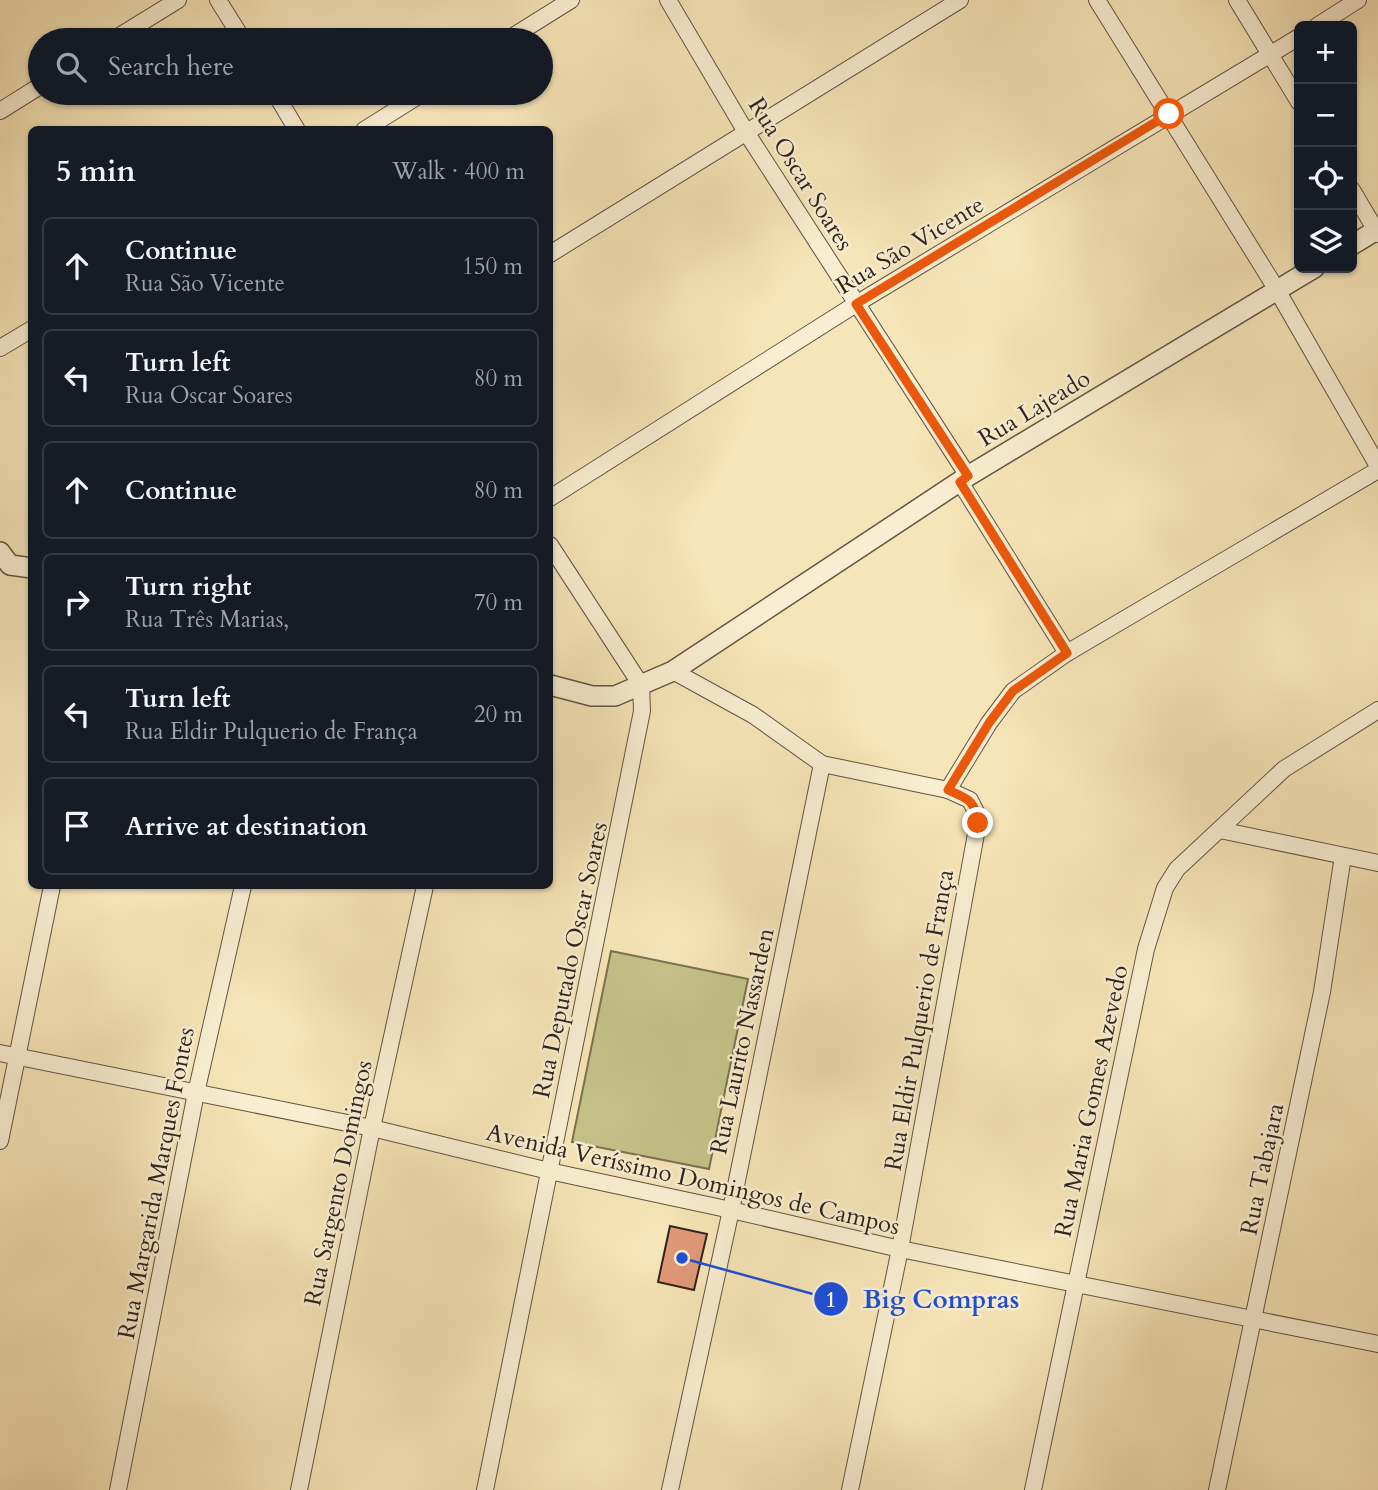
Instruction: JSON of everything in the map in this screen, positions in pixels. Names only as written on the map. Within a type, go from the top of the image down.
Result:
[{"type":"street","points":[[132,28],[178,0]]},
{"type":"street","points":[[218,0],[236,28]]},
{"type":"street","points":[[526,28],[571,0]]},
{"type":"street","name":"Rua Oscar Soares","points":[[668,0],[746,132],[964,479],[1067,653]]},
{"type":"street","points":[[553,252],[960,0]]},
{"type":"street","points":[[948,790],[989,723],[1013,691],[1067,653],[1378,468],[1277,290],[1097,0]]},
{"type":"street","points":[[1237,0],[1294,94]]},
{"type":"street","points":[[1325,21],[1358,0]]},
{"type":"street","name":"Rua São Vicente","points":[[553,496],[856,304],[1294,40]]},
{"type":"street","points":[[0,111],[28,94]]},
{"type":"street","points":[[282,105],[295,126]]},
{"type":"street","points":[[370,126],[404,105]]},
{"type":"street","points":[[1357,198],[1377,231],[1357,242]]},
{"type":"street","name":"Rua Lajeado","points":[[553,686],[592,696],[615,696],[673,671],[964,479],[1306,273]]},
{"type":"street","points":[[0,348],[28,331]]},
{"type":"street","points":[[553,550],[641,685]]},
{"type":"street","name":"Rua Eldir Pulquerio de França","points":[[673,671],[753,715],[822,764],[948,790],[970,800],[976,811],[978,823],[900,1249],[850,1490]]},
{"type":"street","name":"Rua Deputado Oscar Soares","points":[[485,1490],[638,740],[642,711],[641,685]]},
{"type":"street","name":"Rua Maria Gomes Azevedo","points":[[1033,1490],[1146,949],[1165,888],[1177,869],[1284,769],[1378,710]]},
{"type":"street","name":"Rua Laurito Nassarden","points":[[670,1490],[731,1210],[822,764]]},
{"type":"street","points":[[1220,830],[1378,863]]},
{"type":"street","name":"Rua Tabajara","points":[[1217,1490],[1322,992],[1343,856]]},
{"type":"street","points":[[0,1141],[51,889]]},
{"type":"street","name":"Rua Margarida Marques Fontes","points":[[118,1490],[196,1093],[242,889]]},
{"type":"street","name":"Rua Sargento Domingos","points":[[299,1490],[372,1128],[424,889]]},
{"type":"street","name":"Avenida Veríssimo Domingos de Campos","points":[[0,1053],[372,1128],[549,1171],[900,1249],[1378,1344]]},
{"type":"shaded area","points":[[611,951],[748,979],[709,1169],[572,1142]]},
{"type":"building","points":[[670,1226],[707,1234],[694,1290],[658,1282]]},
{"type":"place","name":"Big Compras","points":[[682,1258]]},
{"type":"route","points":[[978,823],[970,800],[948,790],[989,723],[1013,691],[1067,653],[960,482],[968,476],[856,304],[1169,114]]}]
